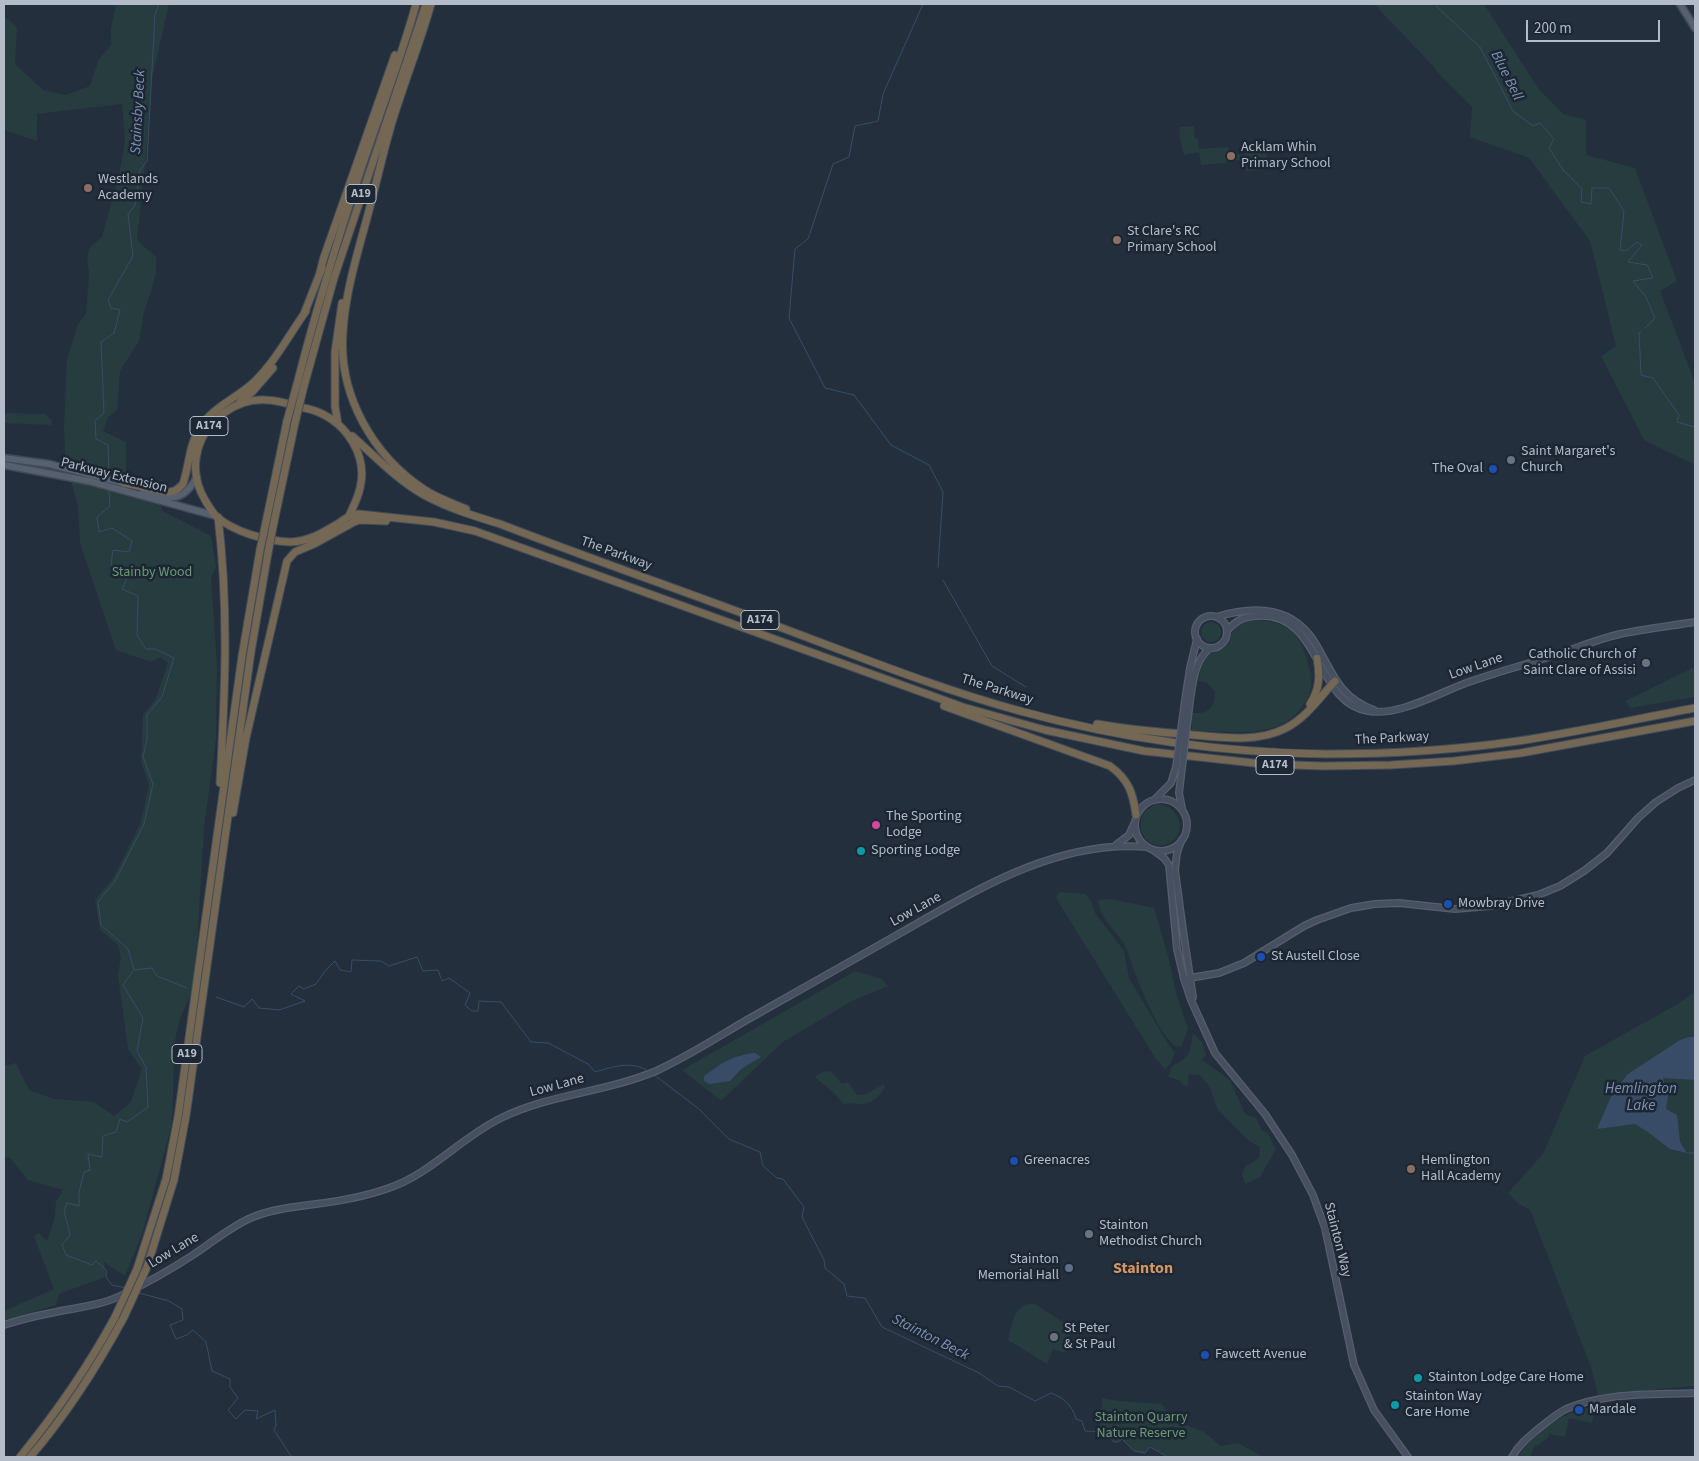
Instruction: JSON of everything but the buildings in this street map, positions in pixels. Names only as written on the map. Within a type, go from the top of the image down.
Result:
[{"type":"highway","name":"A19","points":[[20,1457],[62,1404],[85,1370],[115,1317],[137,1269],[166,1179],[178,1118],[242,656],[260,550],[270,522],[312,325],[350,202],[402,51],[415,4]]},
{"type":"highway","points":[[320,272],[326,249],[415,4]]},
{"type":"highway","name":"A19","points":[[300,385],[426,4]]},
{"type":"highway","points":[[431,4],[391,128],[361,240],[348,296],[342,334],[343,355],[347,380],[362,422],[394,466],[426,491],[500,524]]},
{"type":"highway","points":[[234,406],[253,391],[286,349],[306,311],[320,272],[350,202]]},
{"type":"highway","points":[[340,427],[335,406],[337,330],[348,281],[361,240]]},
{"type":"highway","points":[[122,485],[168,492],[173,492],[179,488],[183,484],[195,437],[203,424],[215,411],[253,384],[265,371],[306,311]]},
{"type":"highway","name":"A174","points":[[253,400],[280,402],[316,411],[340,427],[355,445],[359,455],[362,476],[360,489],[348,517],[317,536],[296,542],[287,542],[256,536],[239,530],[217,516],[203,496],[195,468],[196,454],[200,442],[215,420],[234,406],[253,400]]},
{"type":"highway","name":"The Parkway","points":[[340,427],[392,472],[423,494],[453,509],[500,524],[966,695],[1020,711],[1111,732],[1183,743],[1264,751],[1355,754],[1452,748],[1519,740],[1695,708]]},
{"type":"highway","name":"The Parkway","points":[[348,517],[359,514],[434,522],[485,534],[864,672],[977,711],[1072,737],[1144,751],[1263,764],[1364,766],[1462,760],[1554,748],[1695,721]]},
{"type":"highway","points":[[217,516],[223,578],[226,652],[224,724],[217,836]]},
{"type":"highway","points":[[341,529],[348,517]]},
{"type":"highway","points":[[223,850],[232,817],[246,738],[287,561],[296,552],[359,520],[454,526]]},
{"type":"highway","name":"A19","points":[[30,1457],[74,1400],[101,1359],[124,1318],[147,1267],[174,1180],[186,1116],[250,661],[268,553],[270,522]]},
{"type":"highway","points":[[1298,720],[1317,691],[1319,674],[1317,658]]},
{"type":"highway","points":[[864,672],[905,692],[1110,766],[1129,785],[1136,819]]},
{"type":"highway","points":[[1020,711],[1136,730],[1238,738],[1257,737],[1276,732],[1298,720],[1307,713],[1334,683]]},
{"type":"main road","points":[[1680,4],[1695,28]]},
{"type":"main road","name":"Parkway Extension","points":[[4,458],[49,464],[90,478]]},
{"type":"main road","name":"Parkway Extension","points":[[4,466],[90,478],[169,497],[176,497],[185,493],[197,477]]},
{"type":"main road","name":"Parkway Extension","points":[[122,485],[217,516]]},
{"type":"main road","name":"Low Lane","points":[[1216,617],[1261,610],[1278,613],[1293,619],[1314,640],[1342,698],[1356,708],[1368,712],[1383,712],[1412,704],[1470,681],[1619,635],[1695,622]]},
{"type":"main road","name":"Low Lane","points":[[1227,631],[1237,621],[1252,616],[1269,616],[1284,622],[1306,639],[1334,683]]},
{"type":"main road","points":[[1184,813],[1176,804],[1166,799],[1154,800],[1143,805],[1136,819],[1137,836],[1150,848],[1162,851],[1172,848],[1182,839],[1186,829],[1184,813],[1179,793],[1179,767],[1188,701],[1190,668],[1197,639],[1196,630],[1198,624],[1207,617],[1216,617],[1224,622],[1227,631],[1226,636],[1220,645],[1204,652],[1196,668],[1188,701]]},
{"type":"main road","points":[[1197,639],[1200,643],[1210,648]]},
{"type":"main road","points":[[1154,800],[1171,783],[1179,767]]},
{"type":"main road","points":[[1187,979],[1219,973],[1244,964],[1304,926],[1351,908],[1399,903],[1455,909],[1490,906],[1538,895],[1560,886],[1584,871],[1607,853],[1638,818],[1656,802],[1695,780]]},
{"type":"main road","name":"Low Lane","points":[[4,1326],[36,1316],[101,1303],[120,1296],[191,1256],[240,1223],[254,1217],[278,1210],[334,1202],[387,1189],[427,1169],[466,1139],[500,1118],[541,1102],[617,1084],[656,1071],[934,913],[990,885],[1033,865],[1112,846],[1124,840],[1133,829],[1136,819]]},
{"type":"main road","name":"Stainton Way","points":[[1182,839],[1177,853],[1176,870],[1187,979]]},
{"type":"main road","name":"Low Lane","points":[[1112,846],[1150,848]]},
{"type":"main road","name":"Stainton Way","points":[[1150,848],[1167,861],[1170,872],[1177,949],[1198,1016],[1215,1053],[1265,1114],[1292,1155],[1313,1195],[1324,1228],[1354,1365],[1374,1410],[1408,1457]]},
{"type":"main road","points":[[1512,1457],[1523,1441],[1554,1416],[1566,1409],[1610,1398],[1695,1393]]},
{"type":"green space","name":"Stainby Wood","points":[[116,4],[169,4],[151,82],[137,240],[156,257],[156,271],[144,312],[139,341],[120,371],[117,410],[108,417],[103,431],[126,442],[126,477],[163,481],[161,510],[211,536],[216,567],[211,578],[217,665],[216,739],[204,828],[193,981],[191,994],[180,1018],[174,1045],[171,1128],[143,1231],[125,1276],[104,1262],[105,1277],[59,1294],[56,1305],[4,1321],[4,1311],[54,1289],[34,1236],[39,1233],[47,1241],[54,1220],[56,1202],[63,1190],[28,1180],[10,1158],[4,1157],[4,1066],[16,1063],[29,1090],[54,1099],[94,1102],[114,1116],[131,1102],[142,1069],[128,1049],[118,975],[121,957],[118,945],[100,930],[95,900],[114,877],[141,822],[149,785],[141,762],[143,715],[155,700],[168,663],[161,657],[151,662],[116,650],[80,543],[78,507],[65,457],[64,425],[67,359],[78,324],[86,314],[89,274],[87,257],[90,247],[102,237],[119,175],[125,141],[122,104],[37,114],[37,141],[4,130],[4,19],[8,19],[17,28],[15,64],[43,90],[66,95],[90,86],[99,59],[111,45],[111,29]]},
{"type":"green space","points":[[1374,4],[1484,4],[1538,88],[1563,114],[1586,120],[1586,155],[1635,168],[1677,281],[1660,291],[1695,383],[1695,465],[1644,440],[1601,356],[1616,346],[1590,241],[1529,158],[1470,137],[1472,107]]},
{"type":"green space","points":[[1194,126],[1195,139],[1198,139],[1199,149],[1228,147],[1229,155],[1246,154],[1246,149],[1266,147],[1268,169],[1246,171],[1245,160],[1201,165],[1199,152],[1184,155],[1180,140],[1179,127]]},
{"type":"green space","points":[[4,413],[44,414],[52,420],[51,425],[4,423]]},
{"type":"green space","points":[[1258,620],[1271,622],[1291,630],[1303,648],[1311,681],[1310,692],[1305,703],[1289,720],[1262,730],[1239,732],[1192,730],[1192,713],[1207,711],[1214,702],[1215,692],[1207,683],[1198,681],[1202,665],[1209,653],[1226,646],[1233,630],[1238,625]]},
{"type":"green space","points":[[1207,622],[1215,622],[1221,628],[1221,636],[1215,642],[1207,642],[1201,636],[1201,628]]},
{"type":"green space","points":[[1695,667],[1695,697],[1630,708],[1625,701]]},
{"type":"green space","points":[[1156,804],[1166,806],[1175,812],[1180,826],[1179,832],[1173,841],[1164,845],[1149,842],[1143,835],[1141,828],[1144,812]]},
{"type":"green space","points":[[1059,892],[1085,894],[1091,901],[1095,913],[1124,951],[1129,978],[1168,1044],[1175,1052],[1171,1063],[1165,1069],[1156,1059],[1056,898]]},
{"type":"green space","points":[[1111,899],[1154,908],[1168,956],[1176,993],[1188,1029],[1181,1047],[1174,1046],[1161,1030],[1146,1001],[1125,945],[1101,912],[1098,900]]},
{"type":"green space","points":[[855,971],[882,979],[888,986],[852,1001],[783,1042],[721,1101],[682,1070]]},
{"type":"green space","points":[[1695,991],[1695,1386],[1598,1395],[1591,1367],[1530,1210],[1519,1204],[1508,1193],[1543,1154],[1585,1056],[1681,1002]]},
{"type":"green space","points":[[1193,1033],[1202,1042],[1206,1055],[1202,1060],[1230,1080],[1245,1114],[1256,1118],[1261,1129],[1268,1134],[1276,1149],[1260,1177],[1245,1184],[1242,1174],[1245,1167],[1259,1158],[1260,1147],[1249,1141],[1218,1110],[1209,1086],[1200,1075],[1189,1074],[1188,1085],[1184,1086],[1179,1080],[1168,1077],[1172,1066],[1186,1057]]},
{"type":"green space","points":[[831,1071],[842,1084],[848,1082],[857,1095],[869,1093],[885,1085],[882,1093],[872,1101],[864,1104],[850,1103],[844,1105],[836,1095],[815,1077],[822,1072]]},
{"type":"green space","points":[[1029,1304],[1035,1304],[1072,1328],[1067,1350],[1064,1353],[1053,1349],[1047,1364],[1008,1340],[1016,1313]]},
{"type":"green space","name":"Stainton Quarry Nature Reserve","points":[[1102,1398],[1162,1404],[1173,1420],[1204,1432],[1221,1446],[1238,1443],[1263,1457],[1168,1457],[1150,1447],[1145,1453],[1134,1451],[1122,1439],[1114,1442],[1100,1430]]},
{"type":"green space","points":[[1605,1403],[1608,1413],[1588,1408]]},
{"type":"green space","points":[[1587,1408],[1594,1412],[1592,1423],[1569,1418],[1565,1437],[1549,1434],[1548,1438],[1535,1445],[1530,1457],[1518,1457],[1527,1444],[1544,1428],[1557,1419]]},
{"type":"water","name":"Hemlington Lake","points":[[1695,1037],[1695,1080],[1663,1078],[1668,1096],[1666,1109],[1677,1115],[1680,1142],[1687,1153],[1670,1149],[1635,1124],[1597,1129],[1613,1092],[1628,1074],[1680,1040]]},
{"type":"water","points":[[755,1053],[761,1057],[741,1069],[730,1081],[710,1084],[704,1081],[704,1076],[728,1060]]},
{"type":"waterway","name":"Stainsby Beck","points":[[109,477],[108,445],[96,439],[95,421],[104,413],[101,342],[114,333],[120,310],[111,308],[108,300],[133,256],[128,214],[135,205],[140,170],[147,161],[155,14],[159,4]]},
{"type":"waterway","points":[[923,4],[883,94],[878,121],[855,126],[849,157],[833,164],[808,239],[795,249],[789,318],[825,388],[854,395],[891,445],[929,465],[943,492],[938,567]]},
{"type":"waterway","name":"Blue Bell","points":[[1434,4],[1480,47],[1513,111],[1533,126],[1540,123],[1554,139],[1549,148],[1563,170],[1582,189],[1581,202],[1591,204],[1592,188],[1609,188],[1624,211],[1620,250],[1626,251],[1637,242],[1642,245],[1628,262],[1647,265],[1653,278],[1633,281],[1646,297],[1655,318],[1645,328]]},
{"type":"waterway","name":"Blue Bell","points":[[1641,331],[1639,333],[1641,375],[1653,378],[1679,415],[1677,422],[1695,427]]},
{"type":"waterway","name":"Stainsby Beck","points":[[109,491],[110,506],[97,517],[99,532],[112,528],[132,541],[129,552],[113,550],[111,565],[131,570],[122,589],[138,596],[137,635],[146,649],[155,649],[174,658],[162,697],[147,715],[147,740],[143,757],[153,784],[144,824],[115,881],[98,902],[101,925],[128,949],[134,970]]},
{"type":"waterway","points":[[943,580],[992,666],[1026,687]]},
{"type":"waterway","name":"Stainton Beck","points":[[216,997],[244,1007],[252,999],[259,1008],[279,1010],[305,1001],[291,994],[299,986],[304,989],[316,984],[335,961],[340,970],[351,972],[352,960],[381,961],[389,966],[417,957],[423,971],[438,970],[442,981],[449,978],[470,993],[465,1005],[472,1011],[478,1011],[479,1001],[501,1002],[531,1042],[548,1043],[588,1064],[595,1072],[629,1065],[648,1071]]},
{"type":"waterway","name":"Stainton Beck","points":[[134,970],[152,968],[157,976],[187,988]]},
{"type":"waterway","points":[[126,1288],[112,1285],[106,1277],[106,1270],[96,1261],[92,1265],[66,1255],[62,1245],[70,1235],[64,1211],[67,1203],[79,1206],[79,1192],[84,1172],[90,1170],[88,1154],[102,1157],[103,1136],[116,1132],[120,1119],[127,1122],[148,1107],[146,1067],[137,1051],[143,1018],[123,985],[133,971]]},
{"type":"waterway","name":"Stainton Beck","points":[[653,1074],[699,1109],[729,1139],[760,1152],[763,1166],[777,1178],[783,1179],[804,1207],[802,1217],[824,1260],[825,1268],[844,1284],[847,1296],[865,1298],[882,1327],[979,1373],[998,1386],[1009,1387],[1035,1401],[1051,1393],[1056,1395],[1070,1406],[1076,1419],[1082,1421],[1085,1431],[1103,1432],[1114,1442],[1122,1439],[1134,1451],[1145,1453],[1150,1447],[1168,1457]]},
{"type":"waterway","points":[[1687,1153],[1695,1153]]},
{"type":"waterway","points":[[139,1293],[169,1301],[182,1309],[183,1320],[170,1325],[176,1339],[187,1335],[193,1330],[206,1342],[212,1371],[230,1379],[230,1387],[238,1398],[228,1410],[236,1419],[245,1410],[258,1411],[256,1419],[275,1410],[276,1425],[274,1430],[291,1456],[289,1457]]},
{"type":"place","name":"Acklam Whin Primary School","points":[[1231,156]]},
{"type":"place","name":"Westlands Academy","points":[[88,188]]},
{"type":"place","name":"St Clare's RC Primary School","points":[[1117,240]]},
{"type":"place","name":"Saint Margaret's Church","points":[[1511,460]]},
{"type":"place","name":"The Oval","points":[[1493,469]]},
{"type":"place","name":"Catholic Church of Saint Clare of Assisi","points":[[1646,663]]},
{"type":"place","name":"The Sporting Lodge","points":[[876,825]]},
{"type":"place","name":"Sporting Lodge","points":[[861,851]]},
{"type":"place","name":"Mowbray Drive","points":[[1448,904]]},
{"type":"place","name":"St Austell Close","points":[[1261,957]]},
{"type":"place","name":"Greenacres","points":[[1014,1161]]},
{"type":"place","name":"Hemlington Hall Academy","points":[[1411,1169]]},
{"type":"place","name":"Stainton Methodist Church","points":[[1089,1234]]},
{"type":"place","name":"Stainton Memorial Hall","points":[[1069,1268]]},
{"type":"place","name":"St Peter & St Paul","points":[[1054,1337]]},
{"type":"place","name":"Fawcett Avenue","points":[[1205,1355]]},
{"type":"place","name":"Stainton Lodge Care Home","points":[[1418,1378]]},
{"type":"place","name":"Stainton Way Care Home","points":[[1395,1405]]},
{"type":"place","name":"Mardale","points":[[1579,1410]]},
{"type":"district","name":"Stainton","points":[[1143,1269]]}]
